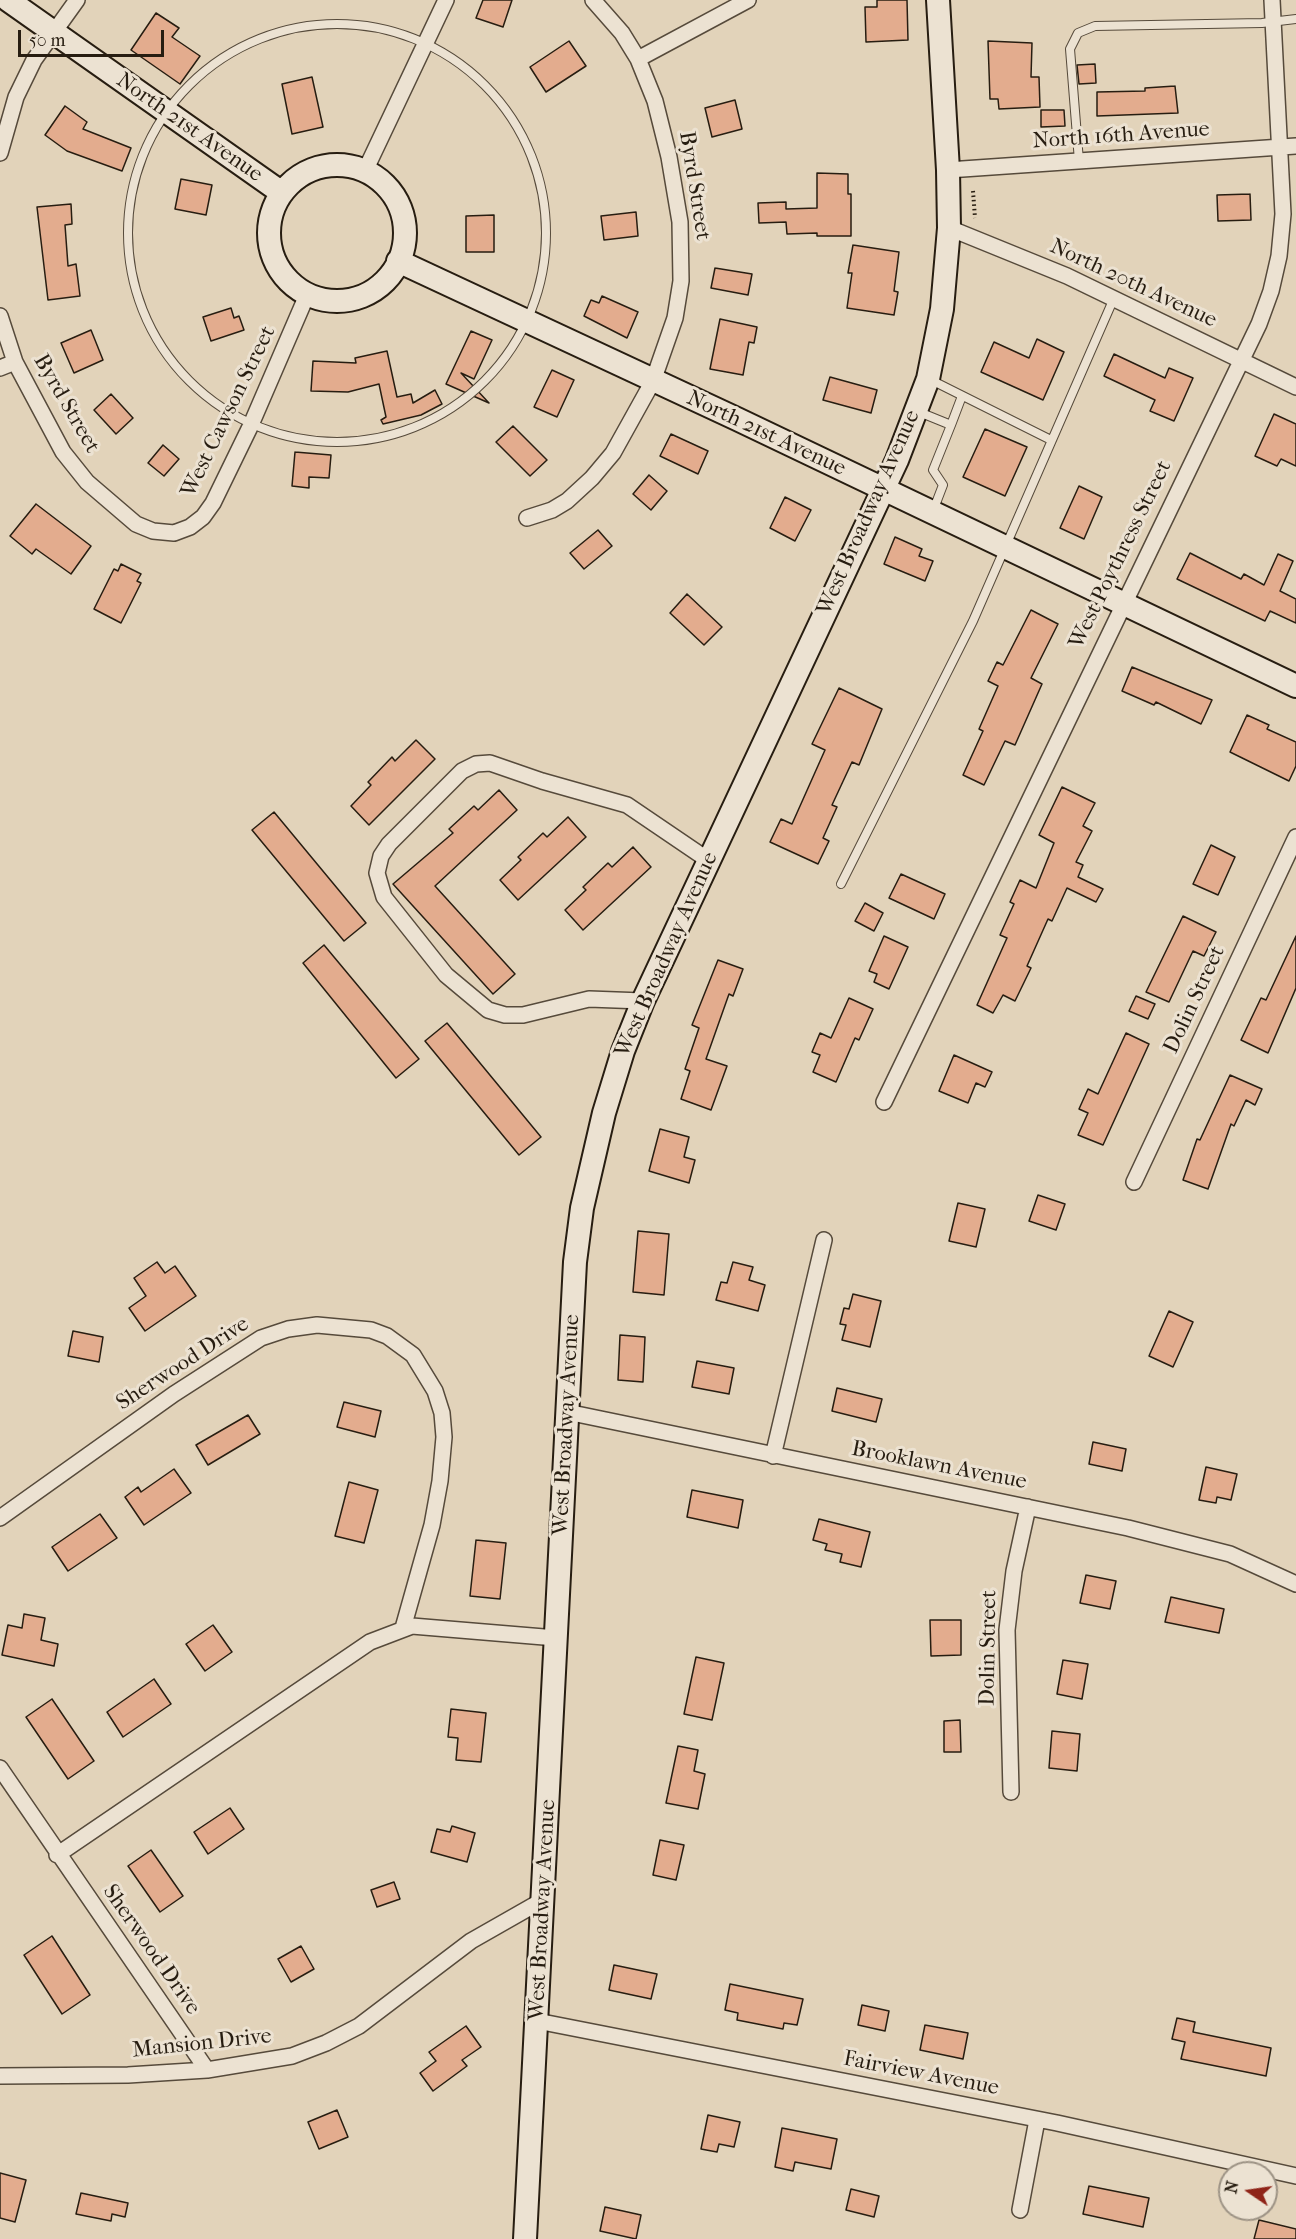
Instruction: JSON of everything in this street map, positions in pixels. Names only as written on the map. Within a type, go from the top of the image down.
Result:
[{"type":"main road","name":"North 21st Avenue","points":[[8,0],[282,193]]},
{"type":"main road","name":"West Broadway Avenue","points":[[525,2239],[575,1262],[582,1208],[604,1113],[623,1051],[643,1000],[883,489],[917,411],[928,379],[942,309],[949,228],[938,0]]},
{"type":"main road","points":[[335,164],[365,171],[386,187],[400,209],[404,236],[398,261],[389,277],[376,289],[360,297],[333,301],[307,295],[293,285],[273,258],[269,224],[273,208],[282,193],[305,172],[335,164]]},
{"type":"main road","name":"North 21st Avenue","points":[[398,261],[1296,686]]},
{"type":"street","points":[[0,153],[16,97],[52,32],[77,0]]},
{"type":"street","points":[[365,171],[446,0]]},
{"type":"street","name":"Byrd Street","points":[[527,518],[552,510],[567,501],[592,478],[613,453],[653,381],[675,318],[682,252],[680,222],[669,158],[655,101],[638,59],[622,33],[593,0]]},
{"type":"street","points":[[638,59],[748,0]]},
{"type":"street","name":"West Poythress Street","points":[[884,1102],[1263,313],[1279,256],[1283,214],[1272,0]]},
{"type":"street","name":"North 16th Avenue","points":[[948,171],[1296,146]]},
{"type":"street","name":"North 20th Avenue","points":[[949,228],[1114,297],[1296,387]]},
{"type":"street","name":"West Cawson Street","points":[[174,533],[190,527],[203,517],[213,503],[250,427],[307,295]]},
{"type":"street","name":"Byrd Street","points":[[0,316],[15,362],[63,452],[87,482],[136,524],[153,531],[174,533]]},
{"type":"street","points":[[0,368],[15,362]]},
{"type":"street","points":[[643,1000],[590,999],[523,1015],[505,1015],[488,1010],[446,975],[384,897],[377,873],[381,856],[389,844],[462,771],[476,764],[490,763],[627,806],[708,860]]},
{"type":"street","name":"Dolin Street","points":[[1134,1182],[1296,837]]},
{"type":"street","points":[[773,1456],[824,1240]]},
{"type":"street","name":"Sherwood Drive","points":[[0,1518],[174,1394],[261,1338],[288,1329],[317,1325],[371,1330],[387,1336],[413,1355],[435,1391],[442,1413],[444,1437],[440,1481],[432,1525],[404,1628]]},
{"type":"street","name":"Brooklawn Avenue","points":[[567,1412],[1028,1507],[1230,1554],[1296,1584]]},
{"type":"street","name":"Dolin Street","points":[[1011,1792],[1007,1630],[1014,1571],[1028,1507]]},
{"type":"street","points":[[57,1855],[370,1642],[412,1626],[556,1638]]},
{"type":"street","name":"Sherwood Drive","points":[[0,1767],[57,1855],[207,2070]]},
{"type":"street","name":"Mansion Drive","points":[[0,2076],[128,2075],[207,2070],[292,2056],[327,2043],[359,2026],[471,1941],[543,1900]]},
{"type":"street","name":"Fairview Avenue","points":[[537,2021],[1037,2120],[1296,2175]]},
{"type":"street","points":[[1020,2210],[1037,2120]]},
{"type":"lane","points":[[1079,161],[1070,49],[1078,33],[1095,26],[1296,19]]},
{"type":"lane","points":[[336,22],[366,24],[425,43],[462,70],[481,88],[514,130],[531,158],[542,183],[549,224],[548,252],[542,282],[515,348],[470,394],[441,414],[410,428],[349,443],[315,442],[282,437],[250,427],[210,399],[191,379],[152,325],[136,293],[127,246],[129,213],[143,149],[164,111],[213,65],[243,46],[275,32],[305,25],[336,22]]},
{"type":"lane","points":[[841,884],[973,621],[1114,297]]},
{"type":"lane","points":[[928,379],[1051,440]]},
{"type":"lane","points":[[932,513],[944,485],[933,470],[962,396]]},
{"type":"lane","points":[[917,411],[951,425]]},
{"type":"path","points":[[973,191],[975,218]]},
{"type":"building","points":[[483,0],[512,0],[503,27],[476,18]]},
{"type":"building","points":[[877,0],[907,0],[908,40],[866,42],[865,7],[877,7]]},
{"type":"building","points":[[156,13],[179,28],[172,37],[200,56],[180,84],[131,50]]},
{"type":"building","points":[[569,41],[586,66],[546,92],[530,67]]},
{"type":"building","points":[[988,41],[1032,43],[1031,77],[1039,77],[1040,107],[999,109],[998,99],[990,99]]},
{"type":"building","points":[[1095,64],[1096,83],[1079,84],[1077,65]]},
{"type":"building","points":[[312,77],[323,127],[292,134],[282,84]]},
{"type":"building","points":[[1175,86],[1178,113],[1097,116],[1097,92],[1145,91],[1145,88]]},
{"type":"building","points":[[735,100],[742,129],[712,137],[705,108]]},
{"type":"building","points":[[65,106],[87,122],[83,129],[131,148],[122,171],[67,151],[45,135]]},
{"type":"building","points":[[1041,110],[1064,110],[1065,126],[1041,127]]},
{"type":"building","points":[[817,173],[848,174],[848,194],[851,194],[851,236],[817,236],[817,233],[787,234],[786,222],[759,223],[758,203],[786,202],[786,209],[817,208]]},
{"type":"building","points":[[181,179],[212,185],[206,215],[175,209]]},
{"type":"building","points":[[1250,194],[1251,220],[1218,221],[1217,195]]},
{"type":"building","points":[[71,204],[72,224],[65,225],[68,266],[76,264],[80,296],[48,300],[37,207]]},
{"type":"building","points":[[636,212],[638,236],[604,240],[601,216]]},
{"type":"building","points":[[494,215],[494,252],[466,252],[466,216]]},
{"type":"building","points":[[853,245],[899,252],[894,291],[898,292],[894,315],[847,308],[852,273],[848,273]]},
{"type":"building","points":[[715,268],[752,274],[748,295],[711,288]]},
{"type":"building","points":[[602,296],[638,312],[627,338],[584,316],[591,300],[599,303]]},
{"type":"building","points":[[231,308],[234,318],[239,316],[244,330],[211,341],[203,317]]},
{"type":"building","points":[[720,319],[757,327],[754,343],[749,342],[743,375],[710,369]]},
{"type":"building","points":[[91,330],[103,360],[74,373],[61,343]]},
{"type":"building","points":[[471,331],[492,340],[474,379],[461,373],[489,403],[446,384]]},
{"type":"building","points":[[1037,339],[1064,352],[1043,400],[981,372],[994,342],[1029,358]]},
{"type":"building","points":[[387,351],[397,397],[411,394],[413,403],[435,390],[442,404],[421,415],[383,424],[381,420],[386,417],[379,384],[348,392],[311,391],[313,361],[356,363],[355,358]]},
{"type":"building","points":[[1114,354],[1165,378],[1169,368],[1193,378],[1174,421],[1150,411],[1155,400],[1104,376]]},
{"type":"building","points":[[552,370],[574,380],[557,417],[534,407]]},
{"type":"building","points":[[830,377],[877,390],[871,413],[823,400]]},
{"type":"building","points":[[111,394],[133,418],[116,434],[94,410]]},
{"type":"building","points":[[1274,414],[1296,424],[1296,466],[1281,459],[1277,466],[1255,456]]},
{"type":"building","points":[[513,426],[547,460],[530,476],[496,442]]},
{"type":"building","points":[[985,429],[1027,447],[1005,496],[963,477]]},
{"type":"building","points":[[671,434],[708,451],[698,474],[660,456]]},
{"type":"building","points":[[163,445],[179,459],[164,476],[148,463]]},
{"type":"building","points":[[295,452],[331,455],[329,478],[309,477],[309,488],[292,486]]},
{"type":"building","points":[[649,475],[667,491],[651,510],[633,494]]},
{"type":"building","points":[[1079,486],[1102,497],[1084,539],[1060,528]]},
{"type":"building","points":[[785,497],[811,510],[795,541],[770,528]]},
{"type":"building","points":[[36,504],[91,546],[71,574],[36,549],[32,554],[10,536]]},
{"type":"building","points":[[598,530],[612,546],[584,569],[570,553]]},
{"type":"building","points":[[895,537],[922,549],[919,556],[933,561],[925,581],[884,564]]},
{"type":"building","points":[[1190,553],[1241,579],[1244,574],[1264,585],[1278,554],[1293,561],[1280,591],[1296,599],[1296,623],[1270,611],[1265,621],[1177,579]]},
{"type":"building","points":[[121,564],[141,574],[137,581],[141,583],[121,623],[94,609],[114,569],[118,571]]},
{"type":"building","points":[[687,594],[722,627],[704,645],[670,613]]},
{"type":"building","points":[[1031,610],[1058,624],[1031,678],[1042,684],[1015,745],[1005,741],[984,785],[963,775],[983,731],[979,729],[998,686],[988,681],[997,662],[1003,665]]},
{"type":"building","points":[[1132,667],[1212,700],[1201,724],[1156,702],[1154,705],[1122,691]]},
{"type":"building","points":[[839,688],[882,709],[859,765],[852,762],[832,805],[837,807],[823,838],[829,841],[818,864],[770,842],[781,819],[792,824],[825,750],[812,744]]},
{"type":"building","points":[[1247,715],[1269,725],[1267,729],[1296,742],[1296,766],[1289,781],[1230,752]]},
{"type":"building","points":[[416,740],[435,759],[369,825],[351,806],[371,785],[368,782],[392,757],[395,761]]},
{"type":"building","points":[[1062,787],[1095,803],[1083,826],[1092,831],[1076,862],[1083,865],[1078,877],[1103,889],[1096,902],[1067,888],[1052,921],[1048,919],[1027,966],[1031,968],[1015,1001],[1003,995],[993,1013],[977,1005],[1007,938],[1000,935],[1014,904],[1010,902],[1020,880],[1036,888],[1054,843],[1039,835]]},
{"type":"building","points":[[499,790],[517,810],[435,886],[515,974],[493,994],[393,884],[453,833],[449,829],[474,806],[478,810]]},
{"type":"building","points":[[274,812],[366,923],[344,941],[252,830]]},
{"type":"building","points":[[568,817],[586,837],[518,900],[500,880],[521,860],[518,857],[543,833],[547,837]]},
{"type":"building","points":[[1211,845],[1235,857],[1218,895],[1193,884]]},
{"type":"building","points":[[633,847],[651,867],[583,930],[565,910],[586,890],[583,887],[608,863],[612,867]]},
{"type":"building","points":[[901,874],[945,894],[934,919],[889,898]]},
{"type":"building","points":[[865,903],[883,913],[874,931],[855,921]]},
{"type":"building","points":[[1183,916],[1216,932],[1204,956],[1193,951],[1169,1002],[1146,992]]},
{"type":"building","points":[[884,936],[908,947],[889,989],[874,982],[877,974],[869,971]]},
{"type":"building","points":[[1296,936],[1296,988],[1268,1053],[1241,1040],[1261,998],[1266,1000]]},
{"type":"building","points":[[324,945],[419,1059],[396,1078],[303,963]]},
{"type":"building","points":[[718,960],[743,969],[733,996],[729,994],[706,1059],[727,1066],[711,1110],[681,1099],[690,1071],[685,1069],[699,1028],[692,1025]]},
{"type":"building","points":[[1136,996],[1155,1004],[1148,1019],[1129,1011]]},
{"type":"building","points":[[849,998],[873,1009],[859,1040],[855,1038],[836,1082],[813,1072],[820,1055],[812,1052],[820,1033],[831,1038]]},
{"type":"building","points":[[447,1023],[541,1137],[519,1155],[425,1041]]},
{"type":"building","points":[[1126,1033],[1149,1044],[1103,1145],[1078,1135],[1088,1113],[1079,1109],[1088,1089],[1098,1094]]},
{"type":"building","points":[[954,1055],[992,1072],[985,1087],[976,1083],[968,1103],[939,1091]]},
{"type":"building","points":[[1230,1075],[1262,1089],[1255,1105],[1246,1100],[1234,1126],[1231,1124],[1208,1189],[1183,1180],[1197,1139],[1200,1140]]},
{"type":"building","points":[[660,1129],[689,1137],[684,1157],[695,1160],[689,1183],[649,1171]]},
{"type":"building","points":[[1038,1195],[1065,1204],[1056,1230],[1029,1221]]},
{"type":"building","points":[[958,1203],[985,1209],[976,1247],[949,1241]]},
{"type":"building","points":[[638,1231],[669,1234],[664,1295],[633,1292]]},
{"type":"building","points":[[157,1262],[165,1273],[175,1266],[196,1296],[145,1331],[129,1308],[146,1296],[134,1278]]},
{"type":"building","points":[[733,1262],[753,1267],[749,1280],[765,1285],[758,1311],[716,1300],[721,1282],[727,1283]]},
{"type":"building","points":[[853,1294],[881,1301],[870,1347],[842,1340],[846,1325],[840,1324],[844,1308],[849,1309]]},
{"type":"building","points":[[1169,1311],[1193,1322],[1173,1367],[1149,1356]]},
{"type":"building","points":[[73,1331],[103,1337],[99,1362],[68,1356]]},
{"type":"building","points":[[620,1335],[645,1337],[643,1382],[618,1380]]},
{"type":"building","points":[[697,1361],[734,1368],[729,1394],[692,1387]]},
{"type":"building","points":[[837,1388],[882,1399],[876,1422],[832,1411]]},
{"type":"building","points":[[344,1402],[381,1411],[375,1437],[337,1427]]},
{"type":"building","points":[[248,1415],[260,1434],[208,1465],[196,1445]]},
{"type":"building","points":[[1093,1442],[1126,1449],[1122,1471],[1089,1464]]},
{"type":"building","points":[[1206,1467],[1237,1474],[1231,1500],[1217,1497],[1216,1503],[1199,1500]]},
{"type":"building","points":[[174,1469],[191,1493],[144,1525],[125,1497],[138,1487],[141,1492]]},
{"type":"building","points":[[349,1482],[378,1490],[364,1543],[335,1536]]},
{"type":"building","points":[[692,1490],[743,1500],[738,1528],[687,1517]]},
{"type":"building","points":[[100,1514],[117,1538],[68,1571],[52,1547]]},
{"type":"building","points":[[819,1519],[870,1532],[861,1567],[840,1562],[842,1554],[825,1550],[827,1544],[813,1540]]},
{"type":"building","points":[[476,1540],[506,1543],[500,1599],[470,1596]]},
{"type":"building","points":[[1086,1575],[1116,1581],[1110,1609],[1080,1603]]},
{"type":"building","points":[[1171,1597],[1224,1609],[1219,1633],[1165,1622]]},
{"type":"building","points":[[24,1614],[45,1618],[41,1640],[58,1644],[54,1666],[2,1655],[8,1625],[22,1628]]},
{"type":"building","points":[[930,1620],[961,1620],[961,1655],[931,1656]]},
{"type":"building","points":[[213,1625],[232,1652],[205,1671],[186,1644]]},
{"type":"building","points":[[696,1657],[724,1663],[712,1720],[684,1714]]},
{"type":"building","points":[[1063,1660],[1088,1664],[1082,1699],[1057,1694]]},
{"type":"building","points":[[154,1679],[171,1704],[123,1737],[107,1712]]},
{"type":"building","points":[[52,1699],[94,1761],[68,1779],[26,1717]]},
{"type":"building","points":[[451,1709],[486,1713],[481,1762],[456,1760],[458,1738],[448,1737]]},
{"type":"building","points":[[960,1720],[961,1752],[944,1752],[944,1721]]},
{"type":"building","points":[[1052,1731],[1080,1734],[1077,1771],[1049,1768]]},
{"type":"building","points":[[678,1746],[698,1750],[694,1771],[705,1774],[698,1809],[666,1803]]},
{"type":"building","points":[[230,1808],[244,1829],[208,1854],[194,1832]]},
{"type":"building","points":[[452,1826],[475,1833],[467,1862],[431,1852],[437,1829],[450,1832]]},
{"type":"building","points":[[660,1840],[684,1845],[676,1880],[653,1875]]},
{"type":"building","points":[[151,1850],[183,1896],[160,1912],[128,1866]]},
{"type":"building","points":[[394,1882],[400,1899],[377,1907],[371,1890]]},
{"type":"building","points":[[52,1936],[90,1995],[62,2014],[24,1955]]},
{"type":"building","points":[[301,1946],[314,1969],[291,1982],[278,1959]]},
{"type":"building","points":[[614,1965],[657,1974],[651,1999],[609,1990]]},
{"type":"building","points":[[730,1984],[803,1999],[797,2025],[784,2023],[783,2029],[737,2020],[738,2013],[725,2010]]},
{"type":"building","points":[[862,2005],[889,2011],[885,2031],[858,2025]]},
{"type":"building","points":[[1177,2018],[1195,2022],[1193,2032],[1271,2048],[1266,2076],[1181,2059],[1185,2042],[1172,2039]]},
{"type":"building","points":[[925,2025],[968,2033],[963,2059],[920,2050]]},
{"type":"building","points":[[466,2026],[481,2047],[462,2060],[467,2066],[433,2091],[420,2073],[436,2061],[429,2052]]},
{"type":"building","points":[[337,2110],[348,2137],[319,2149],[308,2122]]},
{"type":"building","points":[[708,2115],[740,2122],[734,2147],[719,2144],[717,2152],[701,2149]]},
{"type":"building","points":[[782,2128],[837,2139],[831,2169],[795,2162],[793,2171],[775,2167]]},
{"type":"building","points":[[0,2173],[26,2180],[15,2222],[0,2218]]},
{"type":"building","points":[[1089,2186],[1149,2198],[1143,2227],[1083,2214]]},
{"type":"building","points":[[851,2189],[879,2196],[874,2217],[846,2210]]},
{"type":"building","points":[[81,2193],[128,2203],[125,2217],[112,2214],[111,2221],[76,2214]]},
{"type":"building","points":[[605,2207],[641,2215],[636,2239],[600,2231]]},
{"type":"building","points":[[1259,2221],[1296,2229],[1296,2239],[1254,2239]]}]
